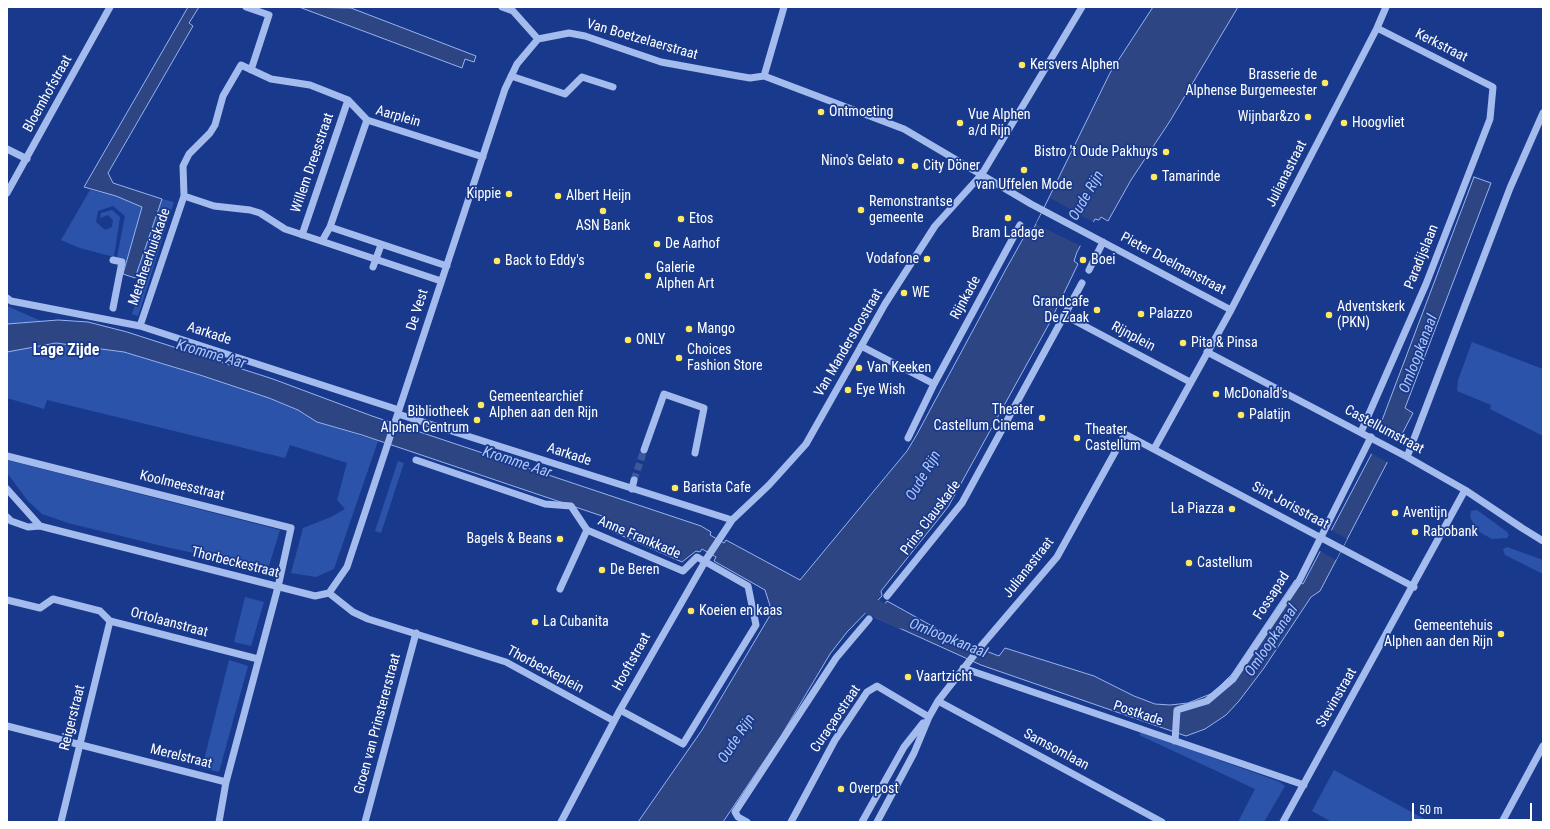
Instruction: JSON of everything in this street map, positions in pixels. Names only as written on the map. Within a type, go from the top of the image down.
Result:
[{"type":"street","name":"Bloemhofstraat","points":[[7,193],[110,7]]},
{"type":"street","points":[[184,196],[183,166],[189,154],[210,134],[215,125],[223,96],[241,65],[251,70],[269,15],[246,7]]},
{"type":"street","points":[[502,7],[513,11],[538,39]]},
{"type":"street","points":[[764,76],[784,7]]},
{"type":"street","name":"Van Mandersloostraat","points":[[732,520],[769,485],[806,444],[885,304],[935,226],[982,174],[1082,7]]},
{"type":"street","name":"Julianastraat","points":[[1207,352],[1231,310],[1377,28],[1386,7]]},
{"type":"street","name":"Kerkstraat","points":[[1377,28],[1492,87]]},
{"type":"street","name":"Van Boetzelaerstraat","points":[[538,39],[570,33],[584,36],[661,62],[750,78],[764,76],[904,130],[982,174]]},
{"type":"street","name":"De Vest","points":[[329,593],[347,567],[483,157],[499,104],[510,76],[524,54],[538,39]]},
{"type":"street","name":"Willem Dreesstraat","points":[[251,70],[272,79],[310,85],[348,100],[367,120]]},
{"type":"street","points":[[510,76],[565,94],[582,77],[613,87]]},
{"type":"street","name":"Paradijslaan","points":[[1361,432],[1426,284],[1490,119],[1492,87]]},
{"type":"street","name":"Willem Dreesstraat","points":[[302,235],[348,100]]},
{"type":"street","points":[[1407,457],[1510,188],[1543,113]]},
{"type":"street","name":"Aarplein","points":[[322,242],[330,227],[367,120],[483,157]]},
{"type":"street","points":[[7,149],[27,159]]},
{"type":"street","name":"Pieter Doelmanstraat","points":[[982,174],[1031,204],[1231,310]]},
{"type":"street","name":"Willem Dreesstraat","points":[[184,196],[214,206],[250,210],[260,213],[285,229],[441,281]]},
{"type":"street","name":"Metaheerhuiskade","points":[[140,326],[184,196]]},
{"type":"street","name":"Rijnkade","points":[[908,438],[934,384],[1020,225]]},
{"type":"street","points":[[330,227],[447,266]]},
{"type":"street","points":[[1089,270],[1103,242]]},
{"type":"street","points":[[373,267],[381,244]]},
{"type":"street","points":[[113,260],[122,262],[113,308]]},
{"type":"street","name":"Prins Clauskade","points":[[887,596],[962,503],[1082,283]]},
{"type":"street","name":"Aarkade","points":[[9,300],[140,326],[632,489],[732,520]]},
{"type":"street","name":"Rijnplein","points":[[1064,316],[1190,382]]},
{"type":"street","points":[[861,346],[934,384]]},
{"type":"street","points":[[1154,449],[1207,352]]},
{"type":"street","name":"Castellumstraat","points":[[1207,352],[1395,450],[1465,490],[1543,541]]},
{"type":"street","points":[[644,450],[664,394],[704,408],[695,453]]},
{"type":"street","name":"Julianastraat","points":[[929,717],[938,701],[963,668],[1057,557],[1125,434],[1154,449]]},
{"type":"street","name":"Fossapad","points":[[1175,741],[1177,710],[1207,701],[1233,679],[1299,581],[1374,439]]},
{"type":"street","name":"Sint Jorisstraat","points":[[1154,449],[1414,587]]},
{"type":"street","name":"Koolmeesstraat","points":[[7,456],[291,528],[278,587]]},
{"type":"street","name":"Anne Frankkade","points":[[416,460],[545,504],[571,506],[587,530],[683,570],[697,557],[706,560]]},
{"type":"street","points":[[632,489],[634,480]]},
{"type":"street","points":[[7,489],[40,526]]},
{"type":"street","name":"Stevinstraat","points":[[1283,822],[1414,587],[1465,490]]},
{"type":"street","name":"Thorbeckestraat","points":[[7,517],[11,521],[28,527],[40,526],[315,596],[329,593]]},
{"type":"street","name":"Hooftstraat","points":[[561,822],[620,710],[706,560],[732,520]]},
{"type":"street","points":[[560,589],[587,530]]},
{"type":"street","points":[[620,710],[683,744],[756,625],[748,586],[706,560]]},
{"type":"street","points":[[258,659],[278,587]]},
{"type":"street","points":[[329,593],[353,612],[416,633]]},
{"type":"street","name":"Ortolaanstraat","points":[[7,600],[40,608],[53,599],[100,611],[110,621],[258,659]]},
{"type":"street","points":[[747,822],[738,817],[735,812],[836,658],[868,619]]},
{"type":"street","name":"Reigerstraat","points":[[61,822],[110,621]]},
{"type":"street","name":"Thorbeckeplein","points":[[416,633],[506,662],[614,721]]},
{"type":"street","name":"Groen van Prinstererstraat","points":[[365,822],[416,633]]},
{"type":"street","name":"Merelstraat","points":[[7,726],[226,782],[258,659]]},
{"type":"street","name":"Postkade","points":[[963,668],[1304,785]]},
{"type":"street","name":"Curaçaostraat","points":[[791,822],[835,740],[867,692],[877,686],[929,717]]},
{"type":"street","name":"Samsomlaan","points":[[938,701],[1162,822]]},
{"type":"street","points":[[862,822],[904,747],[929,717]]},
{"type":"street","points":[[877,822],[914,753],[929,717]]},
{"type":"street","points":[[1502,822],[1543,746]]},
{"type":"street","points":[[219,822],[226,782]]},
{"type":"shaded area","points":[[90,190],[116,196],[142,207],[127,260],[117,257],[125,216],[113,206],[98,211],[96,222],[105,230],[112,227],[113,220],[108,215],[100,218],[101,213],[112,210],[120,217],[114,257],[80,248],[61,240]]},
{"type":"shaded area","points":[[162,199],[174,202],[138,316],[132,314],[143,281],[135,278]]},
{"type":"shaded area","points":[[7,306],[41,321],[7,324]]},
{"type":"shaded area","points":[[1472,342],[1543,369],[1543,436],[1490,409],[1491,405],[1457,391],[1458,380]]},
{"type":"shaded area","points":[[56,343],[124,352],[200,375],[269,398],[298,410],[317,422],[378,441],[334,569],[316,577],[291,573],[303,528],[331,517],[345,509],[337,500],[347,463],[290,445],[285,458],[47,400],[44,409],[7,398],[7,352]]},
{"type":"shaded area","points":[[7,460],[280,530],[268,569],[166,547],[68,523],[42,514],[28,501],[7,473]]},
{"type":"shaded area","points":[[398,461],[404,463],[381,533],[375,531]]},
{"type":"shaded area","points":[[1477,510],[1507,532],[1509,535],[1507,538],[1492,539],[1481,533],[1476,528],[1470,517],[1471,511]]},
{"type":"shaded area","points":[[1507,547],[1543,560],[1543,574],[1505,555],[1503,549]]},
{"type":"shaded area","points":[[245,597],[264,602],[251,646],[234,642]]},
{"type":"shaded area","points":[[229,660],[248,666],[219,772],[202,768]]},
{"type":"shaded area","points":[[1141,732],[1280,782],[1285,786],[1264,822],[1238,822],[1255,789],[1139,735]]},
{"type":"shaded area","points":[[1334,770],[1430,822],[1332,822],[1312,811]]},
{"type":"water","points":[[188,7],[199,7],[189,23],[193,26],[108,173],[113,183],[162,199],[135,278],[123,274],[142,207],[116,196],[84,187]]},
{"type":"water","points":[[299,7],[351,8],[476,56],[474,62],[465,59],[462,68]]},
{"type":"water","name":"Oude Rijn","points":[[1153,7],[1238,7],[1170,121],[1131,180],[1108,221],[1101,217],[1099,220],[1095,219],[1077,252],[1074,261],[1078,264],[1049,324],[948,507],[881,591],[882,596],[847,632],[830,654],[781,736],[723,822],[638,822],[702,730],[772,612],[765,590],[714,561],[716,557],[702,549],[700,552],[696,551],[682,562],[609,530],[602,516],[362,435],[317,422],[298,410],[269,398],[124,352],[56,343],[7,352],[7,324],[58,320],[88,322],[127,332],[273,379],[372,416],[701,526],[711,532],[710,535],[724,543],[726,540],[800,580],[907,451],[1029,228],[1033,230],[1110,73]]},
{"type":"water","points":[[1474,177],[1491,183],[1405,408],[1413,413],[1320,591],[1311,597],[1264,668],[1239,701],[1226,715],[1205,729],[1186,736],[981,665],[875,617],[887,601],[952,637],[991,653],[999,656],[1005,648],[1094,676],[1134,696],[1155,704],[1170,705],[1188,703],[1213,693],[1232,674],[1295,580],[1303,584],[1371,455],[1385,426],[1381,423]]},
{"type":"pier","points":[[1050,198],[1095,223],[1083,247],[1036,224]]},
{"type":"pier","points":[[1384,426],[1403,436],[1389,463],[1370,453]]},
{"type":"pier","points":[[1329,529],[1347,539],[1336,560],[1318,550]]},
{"type":"waterway","name":"Omloopkanaal","points":[[852,597],[900,620]]},
{"type":"tunnel","points":[[634,480],[644,450]]},
{"type":"place","name":"Kersvers Alphen","points":[[1022,65]]},
{"type":"place","name":"Brasserie de Alphense Burgemeester","points":[[1325,83]]},
{"type":"place","name":"Ontmoeting","points":[[821,112]]},
{"type":"place","name":"Wijnbar&zo","points":[[1308,117]]},
{"type":"place","name":"Vue Alphen a/d Rijn","points":[[960,123]]},
{"type":"place","name":"Hoogvliet","points":[[1344,123]]},
{"type":"place","name":"Bistro 't Oude Pakhuys","points":[[1166,152]]},
{"type":"place","name":"Nino's Gelato","points":[[901,161]]},
{"type":"place","name":"City Döner","points":[[915,166]]},
{"type":"place","name":"van Uffelen Mode","points":[[1024,170]]},
{"type":"place","name":"Tamarinde","points":[[1154,177]]},
{"type":"place","name":"Kippie","points":[[509,194]]},
{"type":"place","name":"Albert Heijn","points":[[558,196]]},
{"type":"place","name":"Remonstrantse gemeente","points":[[861,210]]},
{"type":"place","name":"ASN Bank","points":[[603,211]]},
{"type":"place","name":"Bram Ladage","points":[[1008,218]]},
{"type":"place","name":"Etos","points":[[681,219]]},
{"type":"place","name":"De Aarhof","points":[[657,244]]},
{"type":"place","name":"Vodafone","points":[[927,259]]},
{"type":"place","name":"Boei","points":[[1083,260]]},
{"type":"place","name":"Back to Eddy's","points":[[497,261]]},
{"type":"place","name":"Galerie Alphen Art","points":[[648,276]]},
{"type":"place","name":"WE","points":[[904,293]]},
{"type":"place","name":"Grandcafe De Zaak","points":[[1097,310]]},
{"type":"place","name":"Palazzo","points":[[1141,314]]},
{"type":"place","name":"Adventskerk (PKN)","points":[[1329,315]]},
{"type":"place","name":"Mango","points":[[689,329]]},
{"type":"place","name":"ONLY","points":[[628,340]]},
{"type":"place","name":"Pita & Pinsa","points":[[1183,343]]},
{"type":"place","name":"Choices Fashion Store","points":[[679,358]]},
{"type":"place","name":"Van Keeken","points":[[859,368]]},
{"type":"place","name":"Eye Wish","points":[[848,390]]},
{"type":"place","name":"McDonald's","points":[[1216,394]]},
{"type":"place","name":"Gemeentearchief Alphen aan den Rijn","points":[[481,405]]},
{"type":"place","name":"Palatijn","points":[[1241,415]]},
{"type":"place","name":"Theater Castellum Cinema","points":[[1042,418]]},
{"type":"place","name":"Bibliotheek Alphen Centrum","points":[[477,420]]},
{"type":"place","name":"Theater Castellum","points":[[1077,438]]},
{"type":"place","name":"Barista Cafe","points":[[675,488]]},
{"type":"place","name":"La Piazza","points":[[1232,509]]},
{"type":"place","name":"Aventijn","points":[[1395,513]]},
{"type":"place","name":"Rabobank","points":[[1415,532]]},
{"type":"place","name":"Bagels & Beans","points":[[560,539]]},
{"type":"place","name":"Castellum","points":[[1189,563]]},
{"type":"place","name":"De Beren","points":[[602,570]]},
{"type":"place","name":"Koeien en kaas","points":[[691,611]]},
{"type":"place","name":"La Cubanita","points":[[535,622]]},
{"type":"place","name":"Gemeentehuis Alphen aan den Rijn","points":[[1501,634]]},
{"type":"place","name":"Vaartzicht","points":[[908,677]]},
{"type":"place","name":"Overpost","points":[[841,789]]},
{"type":"district","name":"Lage Zijde","points":[[66,351]]},
{"type":"water label","name":"Kromme Aar","points":[[211,355]]},
{"type":"water label","name":"Kromme Aar","points":[[517,463]]}]
